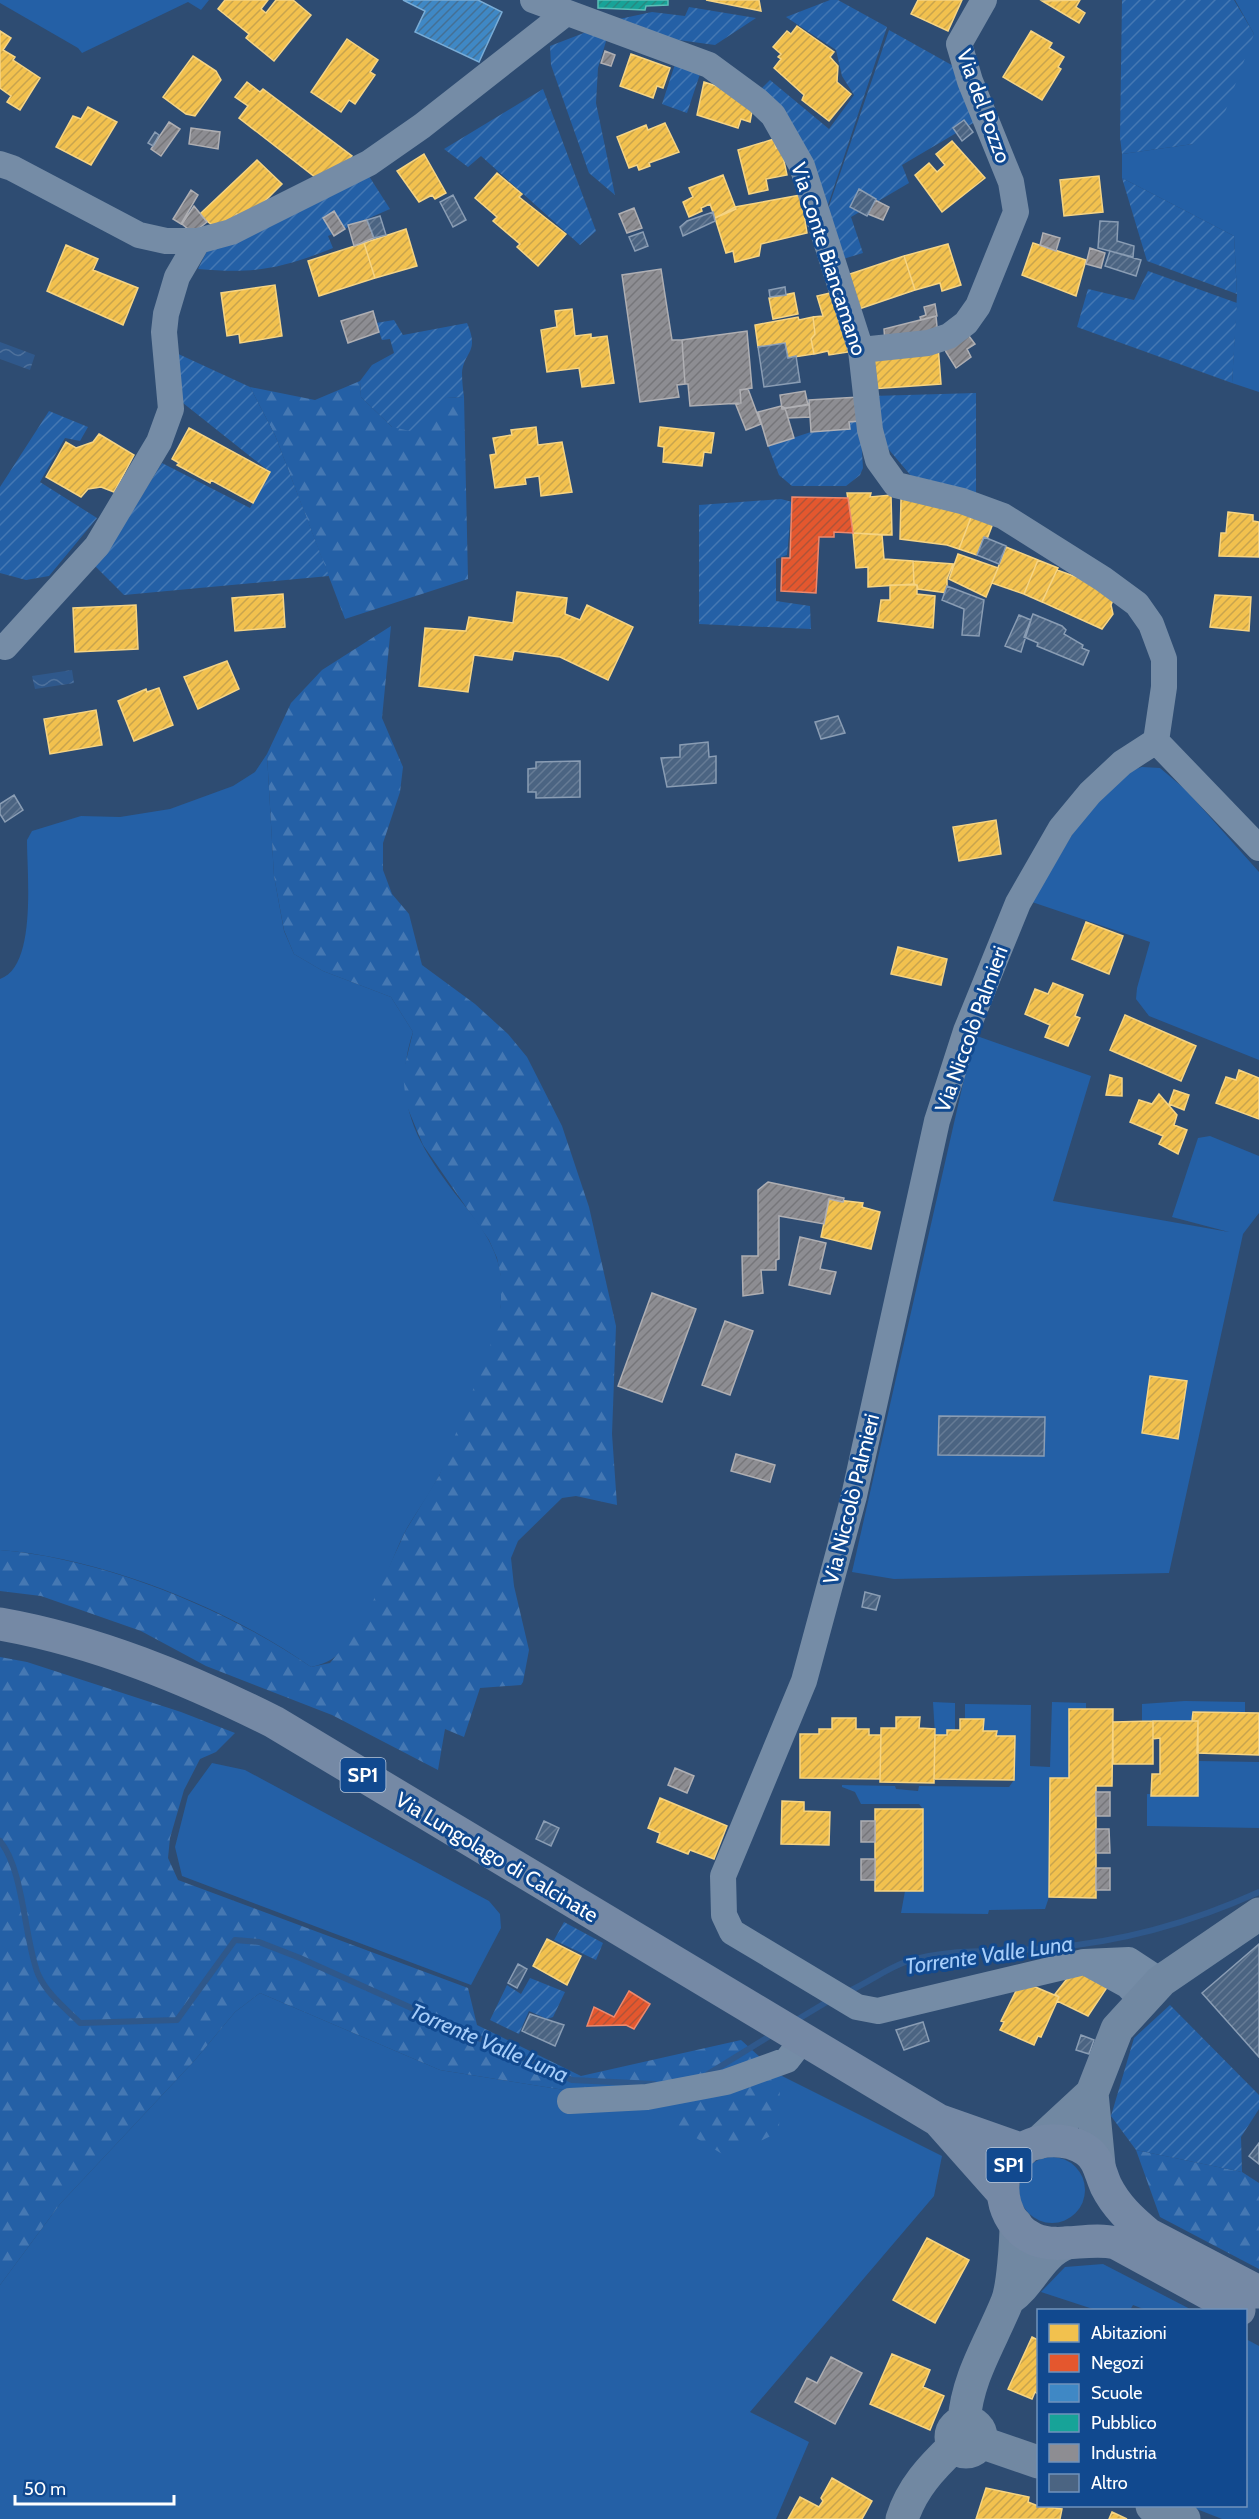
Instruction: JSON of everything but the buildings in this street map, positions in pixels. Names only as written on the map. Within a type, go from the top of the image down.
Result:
[{"type":"main road","name":"Via Lungolago di Calcinate","points":[[0,1624],[29,1629],[122,1657],[204,1687],[274,1722],[802,2037]]},
{"type":"main road","name":"SP1","points":[[802,2037],[938,2120],[1031,2146]]},
{"type":"main road","name":"SP1","points":[[938,2120],[1002,2192],[1007,2212],[1016,2224]]},
{"type":"main road","name":"SP1","points":[[1002,2192],[1011,2160],[1031,2146],[1058,2141],[1076,2145],[1086,2150],[1099,2164],[1106,2186],[1132,2221],[1148,2234],[1259,2292]]},
{"type":"main road","points":[[1016,2224],[1036,2240],[1067,2242],[1099,2240],[1116,2243],[1237,2309]]},
{"type":"street","name":"Via Conte Biancamano","points":[[532,0],[569,7],[610,27],[709,65],[773,115],[802,166],[861,350],[870,430],[878,460],[896,485],[962,501],[1004,516],[1103,579],[1137,604],[1151,624],[1164,659],[1164,687],[1156,741]]},
{"type":"street","name":"Via del Pozzo","points":[[861,350],[928,343],[949,336],[966,323],[978,306],[1016,212],[1011,182],[970,81],[958,44],[984,0]]},
{"type":"street","points":[[0,164],[12,168],[140,235],[166,241],[198,240],[231,232],[369,163],[494,71],[569,7]]},
{"type":"street","points":[[5,646],[97,546],[159,442],[171,409],[164,332],[166,314],[177,277],[198,240]]},
{"type":"street","points":[[1156,741],[1259,848]]},
{"type":"street","name":"Via Niccolò Palmieri","points":[[1151,1990],[1127,1985],[1084,1962],[878,2011],[856,2007],[732,1932],[724,1914],[723,1876],[804,1681],[854,1496],[937,1121],[966,1031],[1018,903],[1061,828],[1090,793],[1122,763],[1156,741]]},
{"type":"street","points":[[1099,2164],[1092,2093],[1117,2029],[1151,1990],[1259,1914]]},
{"type":"street","points":[[570,2101],[647,2097],[726,2082],[787,2060],[802,2037]]},
{"type":"street","points":[[1031,2146],[1092,2093]]},
{"type":"street","points":[[902,2519],[912,2494],[925,2475],[966,2437],[969,2384],[1009,2299],[1016,2224]]},
{"type":"street","points":[[1009,2299],[1023,2286],[1050,2252],[1067,2242]]},
{"type":"street","points":[[966,2437],[1037,2462]]},
{"type":"street","points":[[1157,2507],[1184,2519]]},
{"type":"green space","points":[[0,0],[209,0],[201,10],[188,2],[82,53],[78,48],[0,3]]},
{"type":"green space","points":[[830,0],[838,0],[887,27],[827,208],[757,93],[770,80],[829,129],[854,95],[842,76],[836,50],[786,17]]},
{"type":"green space","points":[[1122,0],[1234,0],[1254,34],[1221,123],[1193,144],[1122,154],[1120,137]]},
{"type":"green space","points":[[1235,0],[1259,0],[1259,392],[1232,383],[1237,294],[1234,236],[1122,178],[1122,154],[1193,144],[1254,34]]},
{"type":"green space","points":[[689,7],[756,18],[715,45],[671,39],[610,21],[652,12],[685,16]]},
{"type":"green space","points":[[889,30],[957,68],[975,122],[902,165],[909,183],[851,217],[863,253],[843,259],[828,209]]},
{"type":"green space","points":[[589,31],[607,38],[598,68],[596,103],[615,195],[589,173],[551,65],[550,46]]},
{"type":"green space","points":[[675,64],[700,74],[687,113],[662,104]]},
{"type":"green space","points":[[543,89],[596,231],[580,245],[481,156],[468,167],[444,149]]},
{"type":"green space","points":[[367,173],[390,209],[328,236],[333,248],[298,261],[267,268],[236,271],[198,269],[209,247]]},
{"type":"green space","points":[[1122,178],[1234,236],[1237,294],[1147,261]]},
{"type":"green space","points":[[1148,271],[1237,303],[1232,383],[1077,327],[1088,289],[1134,300]]},
{"type":"green space","points":[[394,320],[403,335],[467,323],[471,333],[472,346],[462,373],[464,397],[446,398],[433,417],[410,431],[392,427],[361,397],[360,381],[372,365],[394,353],[390,339],[382,340],[376,323]]},
{"type":"green space","points":[[174,352],[250,387],[275,435],[329,576],[124,595],[93,564],[109,548],[162,463],[250,508],[270,472],[183,403]]},
{"type":"green space","points":[[360,381],[361,397],[392,427],[446,398],[464,397],[468,579],[345,619],[275,435],[250,387],[315,400]]},
{"type":"green space","points":[[976,393],[976,494],[918,484],[879,438],[872,396]]},
{"type":"green space","points":[[49,411],[88,427],[80,441],[65,438],[40,482],[97,518],[49,576],[26,580],[0,573],[0,487]]},
{"type":"green space","points":[[860,421],[863,468],[860,475],[846,486],[792,486],[779,475],[768,446],[811,432],[850,428],[849,422]]},
{"type":"green space","points":[[781,499],[792,502],[787,555],[776,559],[776,601],[810,606],[811,629],[699,624],[699,505]]},
{"type":"green space","points":[[391,626],[382,718],[403,767],[400,792],[383,843],[383,870],[392,894],[409,914],[422,965],[475,1004],[508,1034],[527,1057],[562,1126],[589,1207],[616,1326],[612,1434],[617,1505],[576,1496],[562,1498],[518,1541],[511,1558],[514,1586],[529,1650],[523,1682],[521,1685],[480,1688],[464,1737],[445,1729],[438,1770],[332,1715],[206,1666],[141,1631],[41,1596],[0,1591],[0,1550],[39,1555],[121,1575],[162,1590],[242,1625],[311,1667],[330,1663],[362,1625],[406,1530],[439,1476],[490,1347],[501,1305],[501,1277],[497,1258],[489,1240],[423,1145],[406,1104],[403,1073],[413,1032],[391,997],[323,971],[294,954],[284,930],[274,876],[267,754],[291,703],[322,670]]},
{"type":"green space","points":[[267,754],[274,876],[284,931],[294,954],[323,971],[391,997],[413,1032],[407,1057],[405,1080],[407,1102],[413,1122],[433,1162],[474,1218],[496,1255],[501,1276],[502,1295],[496,1333],[490,1351],[441,1471],[407,1528],[367,1618],[348,1645],[336,1657],[311,1667],[241,1625],[162,1589],[80,1563],[0,1550],[0,979],[12,971],[20,957],[25,939],[28,896],[27,840],[32,831],[81,816],[120,817],[170,809],[233,786],[255,772]]},
{"type":"green space","points":[[1142,767],[1160,768],[1186,790],[1259,872],[1259,1060],[1149,1016],[1136,999],[1150,942],[1032,902],[1076,828],[1123,773]]},
{"type":"green space","points":[[974,1035],[1091,1076],[1053,1201],[1229,1232],[1172,1217],[1198,1138],[1210,1136],[1259,1156],[1259,1213],[1243,1234],[1169,1573],[894,1579],[852,1572]]},
{"type":"green space","points":[[0,1657],[27,1662],[181,1712],[235,1733],[216,1752],[200,1759],[184,1790],[170,1838],[168,1858],[178,1880],[468,1988],[477,2025],[581,2076],[741,2040],[780,2075],[779,2132],[727,2157],[680,2128],[665,2090],[577,2092],[440,2070],[260,1993],[235,2012],[195,2060],[60,2204],[0,2285]]},
{"type":"green space","points":[[1185,1701],[1245,1702],[1245,1713],[1193,1712],[1192,1721],[1142,1721],[1142,1704]]},
{"type":"green space","points":[[933,1702],[955,1703],[955,1730],[947,1730],[947,1735],[935,1735]]},
{"type":"green space","points":[[1052,1702],[1086,1703],[1086,1709],[1069,1709],[1069,1778],[1050,1778],[1049,1897],[1045,1909],[989,1910],[988,1914],[901,1913],[905,1891],[923,1890],[923,1809],[919,1804],[861,1804],[855,1792],[842,1785],[895,1786],[896,1789],[918,1791],[919,1786],[1009,1787],[1014,1780],[1015,1736],[996,1736],[996,1731],[983,1731],[983,1719],[965,1719],[965,1704],[1031,1705],[1030,1766],[1050,1767]]},
{"type":"green space","points":[[1199,1761],[1259,1762],[1259,1828],[1147,1826],[1147,1794],[1197,1796]]},
{"type":"green space","points":[[212,1763],[245,1770],[489,1901],[500,1914],[501,1928],[471,1985],[182,1876],[175,1847],[188,1796]]},
{"type":"green space","points":[[564,1922],[603,1943],[596,1960],[554,1940]]},
{"type":"green space","points":[[530,1978],[565,1992],[553,2017],[547,2019],[529,2011],[519,2034],[490,2020],[507,1985],[521,1994]]},
{"type":"green space","points":[[260,1993],[440,2070],[577,2092],[780,2075],[942,2156],[934,2196],[750,2412],[809,2442],[776,2519],[0,2519],[0,2285],[60,2204],[195,2060],[235,2012]]},
{"type":"green space","points":[[1170,2005],[1259,2095],[1259,2109],[1241,2137],[1242,2172],[1136,2150],[1111,2116],[1134,2038]]},
{"type":"green space","points":[[1136,2150],[1242,2172],[1259,2183],[1259,2269],[1160,2217]]},
{"type":"green space","points":[[1045,2157],[1059,2157],[1071,2162],[1080,2171],[1085,2190],[1083,2203],[1076,2214],[1059,2223],[1045,2223],[1033,2218],[1024,2209],[1019,2197],[1019,2183],[1024,2171],[1033,2162]]},
{"type":"green space","points":[[1103,2264],[1190,2309],[1143,2309],[1133,2305],[1131,2309],[1093,2309],[1041,2292],[1065,2267]]},
{"type":"green space","points":[[1247,2340],[1259,2346],[1259,2519],[1222,2519],[1192,2507],[1247,2507]]},
{"type":"water","points":[[0,342],[35,355],[30,370],[0,359]]},
{"type":"water","points":[[72,670],[74,683],[35,689],[32,676]]},
{"type":"waterway","name":"Torrente Valle Luna","points":[[0,1841],[8,1854],[19,1886],[38,1974],[51,1994],[80,2023],[177,2020],[235,1940],[259,1942],[300,1958],[572,2080],[654,2084]]},
{"type":"waterway","name":"Torrente Valle Luna","points":[[847,1992],[908,1961],[960,1952],[1049,1948],[1130,1936],[1208,1913],[1259,1892]]},
{"type":"waterway","name":"Torrente Valle Luna","points":[[795,2021],[830,2000]]},
{"type":"waterway","name":"Torrente Valle Luna","points":[[708,2074],[773,2034]]}]
